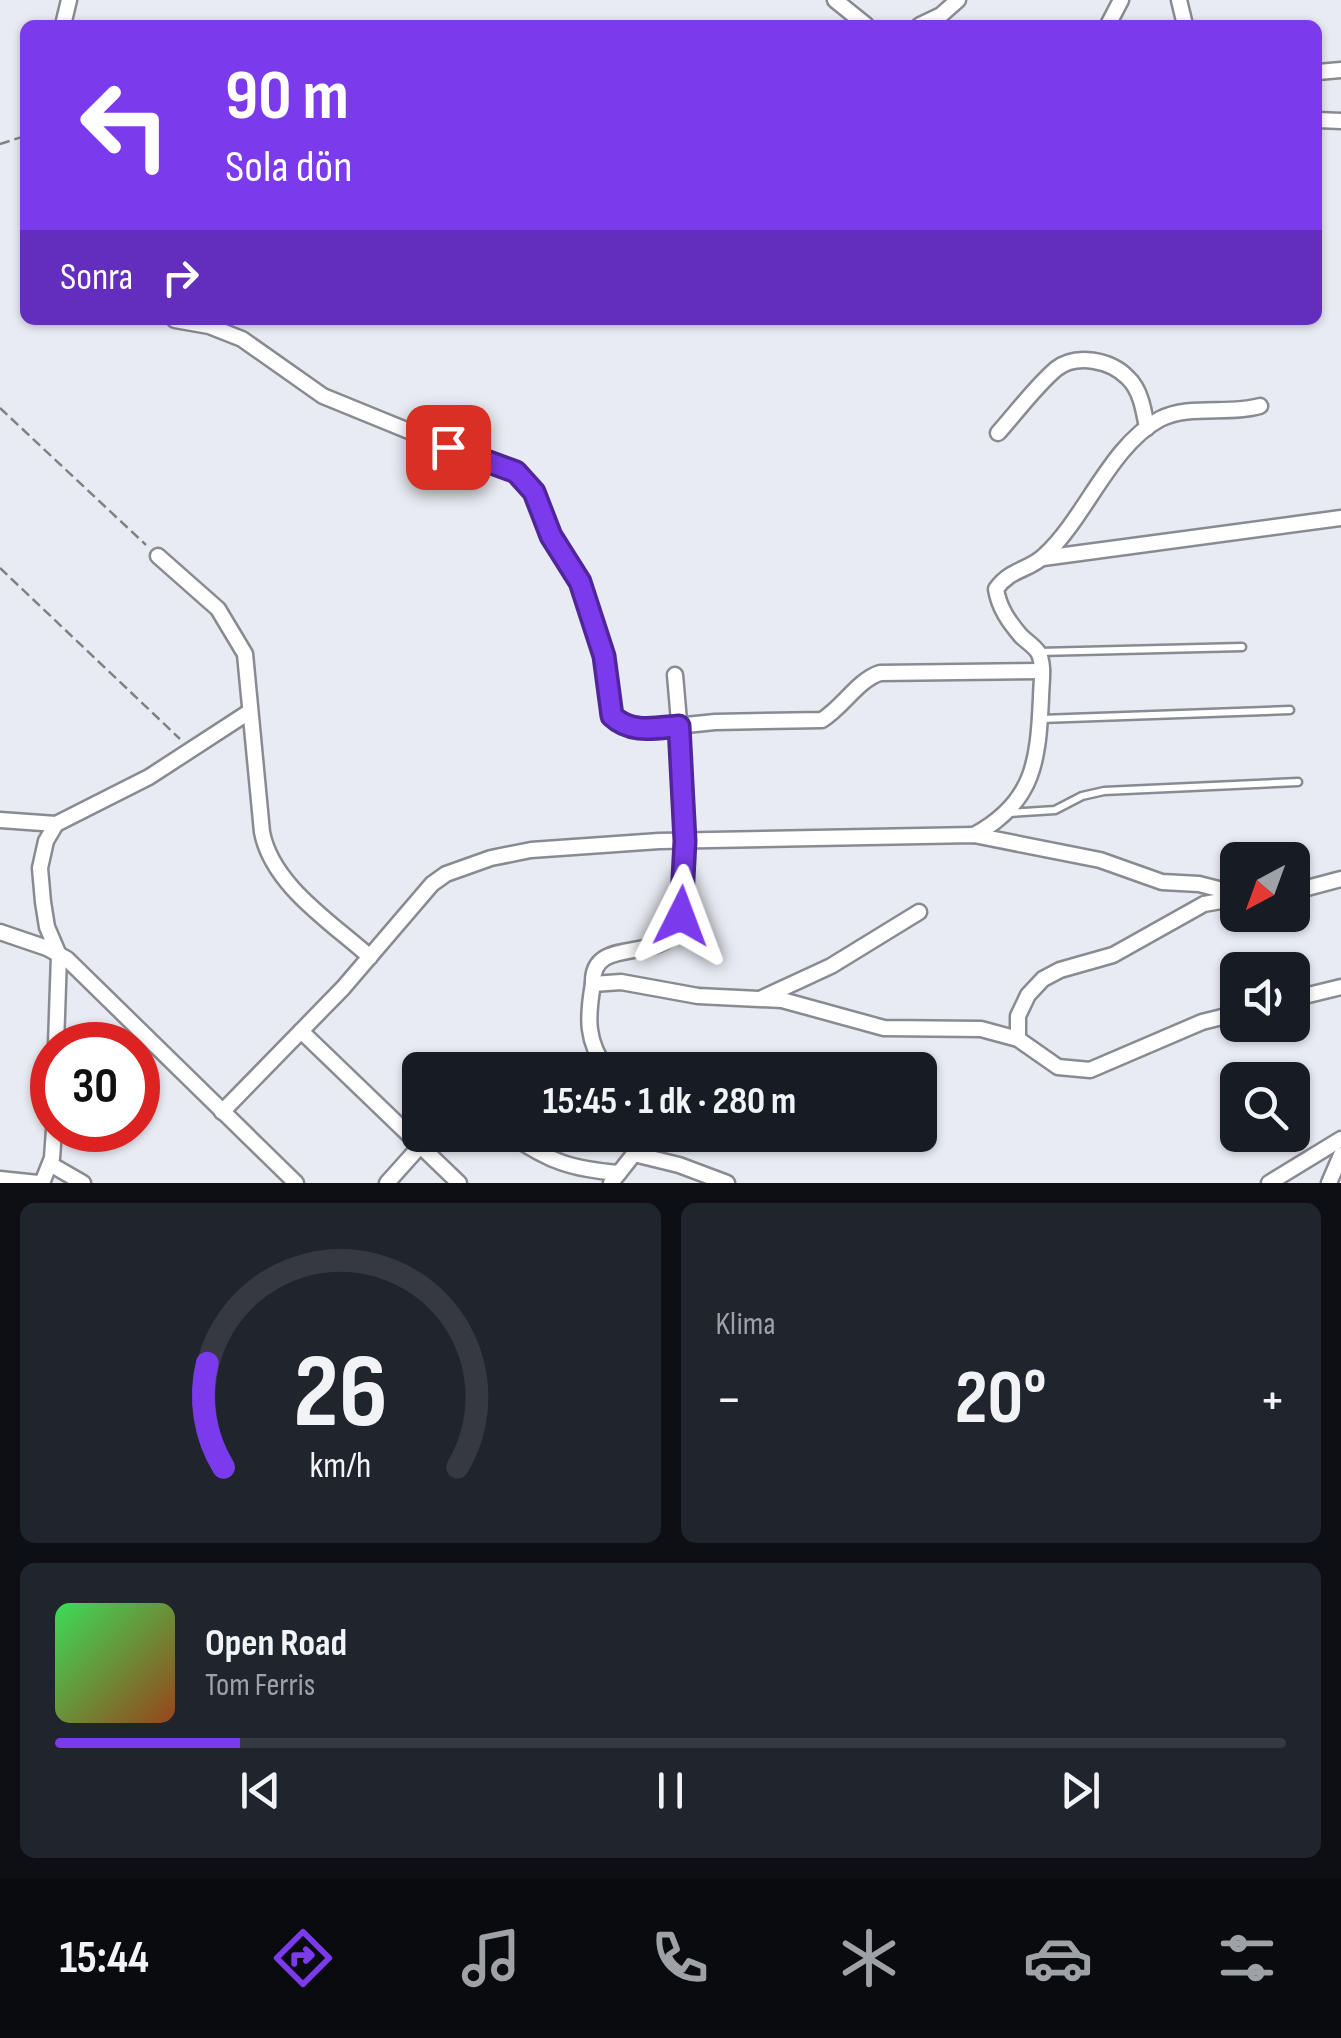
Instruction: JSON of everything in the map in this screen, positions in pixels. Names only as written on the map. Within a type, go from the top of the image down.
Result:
[{"type":"street","points":[[835,0],[860,20]]},
{"type":"street","points":[[930,20],[958,0]]},
{"type":"street","points":[[198,325],[225,331],[255,346],[323,396],[516,472],[534,492],[551,536],[580,582],[604,656],[612,716],[630,727],[822,720],[880,673],[1042,671]]},
{"type":"street","points":[[998,432],[1058,368],[1074,360],[1110,365],[1129,378],[1141,400],[1147,428]]},
{"type":"street","points":[[1042,558],[1070,527],[1116,461],[1147,428],[1177,414],[1260,406]]},
{"type":"street","points":[[974,835],[989,827],[1015,802],[1032,776],[1040,719],[1042,671],[1038,652],[1005,616],[996,589],[1006,575],[1042,558],[1341,518]]},
{"type":"street","points":[[158,556],[218,609],[245,654],[262,832],[270,860],[289,883],[370,957]]},
{"type":"street","points":[[597,1052],[589,1038],[588,1013],[593,971],[598,962],[611,954],[650,946],[676,932],[681,916],[685,841],[675,675]]},
{"type":"street","points":[[0,820],[56,824],[149,777],[249,712]]},
{"type":"street","points":[[56,824],[46,841],[40,868],[47,926],[59,954],[57,1022]]},
{"type":"street","points":[[222,1112],[370,957],[432,884],[467,866],[530,850],[685,841],[974,835],[1100,860],[1162,882],[1199,884],[1220,890]]},
{"type":"street","points":[[1310,887],[1341,879]]},
{"type":"street","points":[[1018,1039],[1018,1016],[1028,994],[1044,979],[1060,970],[1113,955],[1204,904],[1220,900]]},
{"type":"street","points":[[762,998],[832,966],[919,912]]},
{"type":"street","points":[[0,932],[59,954],[114,1002],[296,1183]]},
{"type":"street","points":[[594,984],[621,982],[698,996],[762,998],[806,1005],[884,1028],[981,1029],[1018,1039],[1058,1066],[1090,1070],[1220,1018]]},
{"type":"street","points":[[1310,996],[1341,988]]},
{"type":"street","points":[[301,1031],[402,1120]]},
{"type":"street","points":[[1269,1183],[1341,1139]]},
{"type":"street","points":[[0,1178],[40,1183],[51,1152]]},
{"type":"street","points":[[387,1183],[414,1152]]},
{"type":"street","points":[[434,1152],[459,1183]]},
{"type":"street","points":[[536,1152],[565,1166],[615,1178],[634,1154],[727,1183]]},
{"type":"street","points":[[1329,1183],[1341,1156]]},
{"type":"street","points":[[50,1164],[83,1183]]},
{"type":"lane","points":[[1038,652],[1242,647]]},
{"type":"lane","points":[[1040,719],[1290,710]]},
{"type":"lane","points":[[1003,813],[1055,810],[1104,790],[1298,782]]},
{"type":"path","points":[[0,408],[158,556]]},
{"type":"path","points":[[0,568],[191,750]]},
{"type":"route","points":[[448,447],[516,472],[534,492],[551,536],[580,582],[604,656],[612,716],[630,727],[679,726],[685,841],[681,916]]}]
